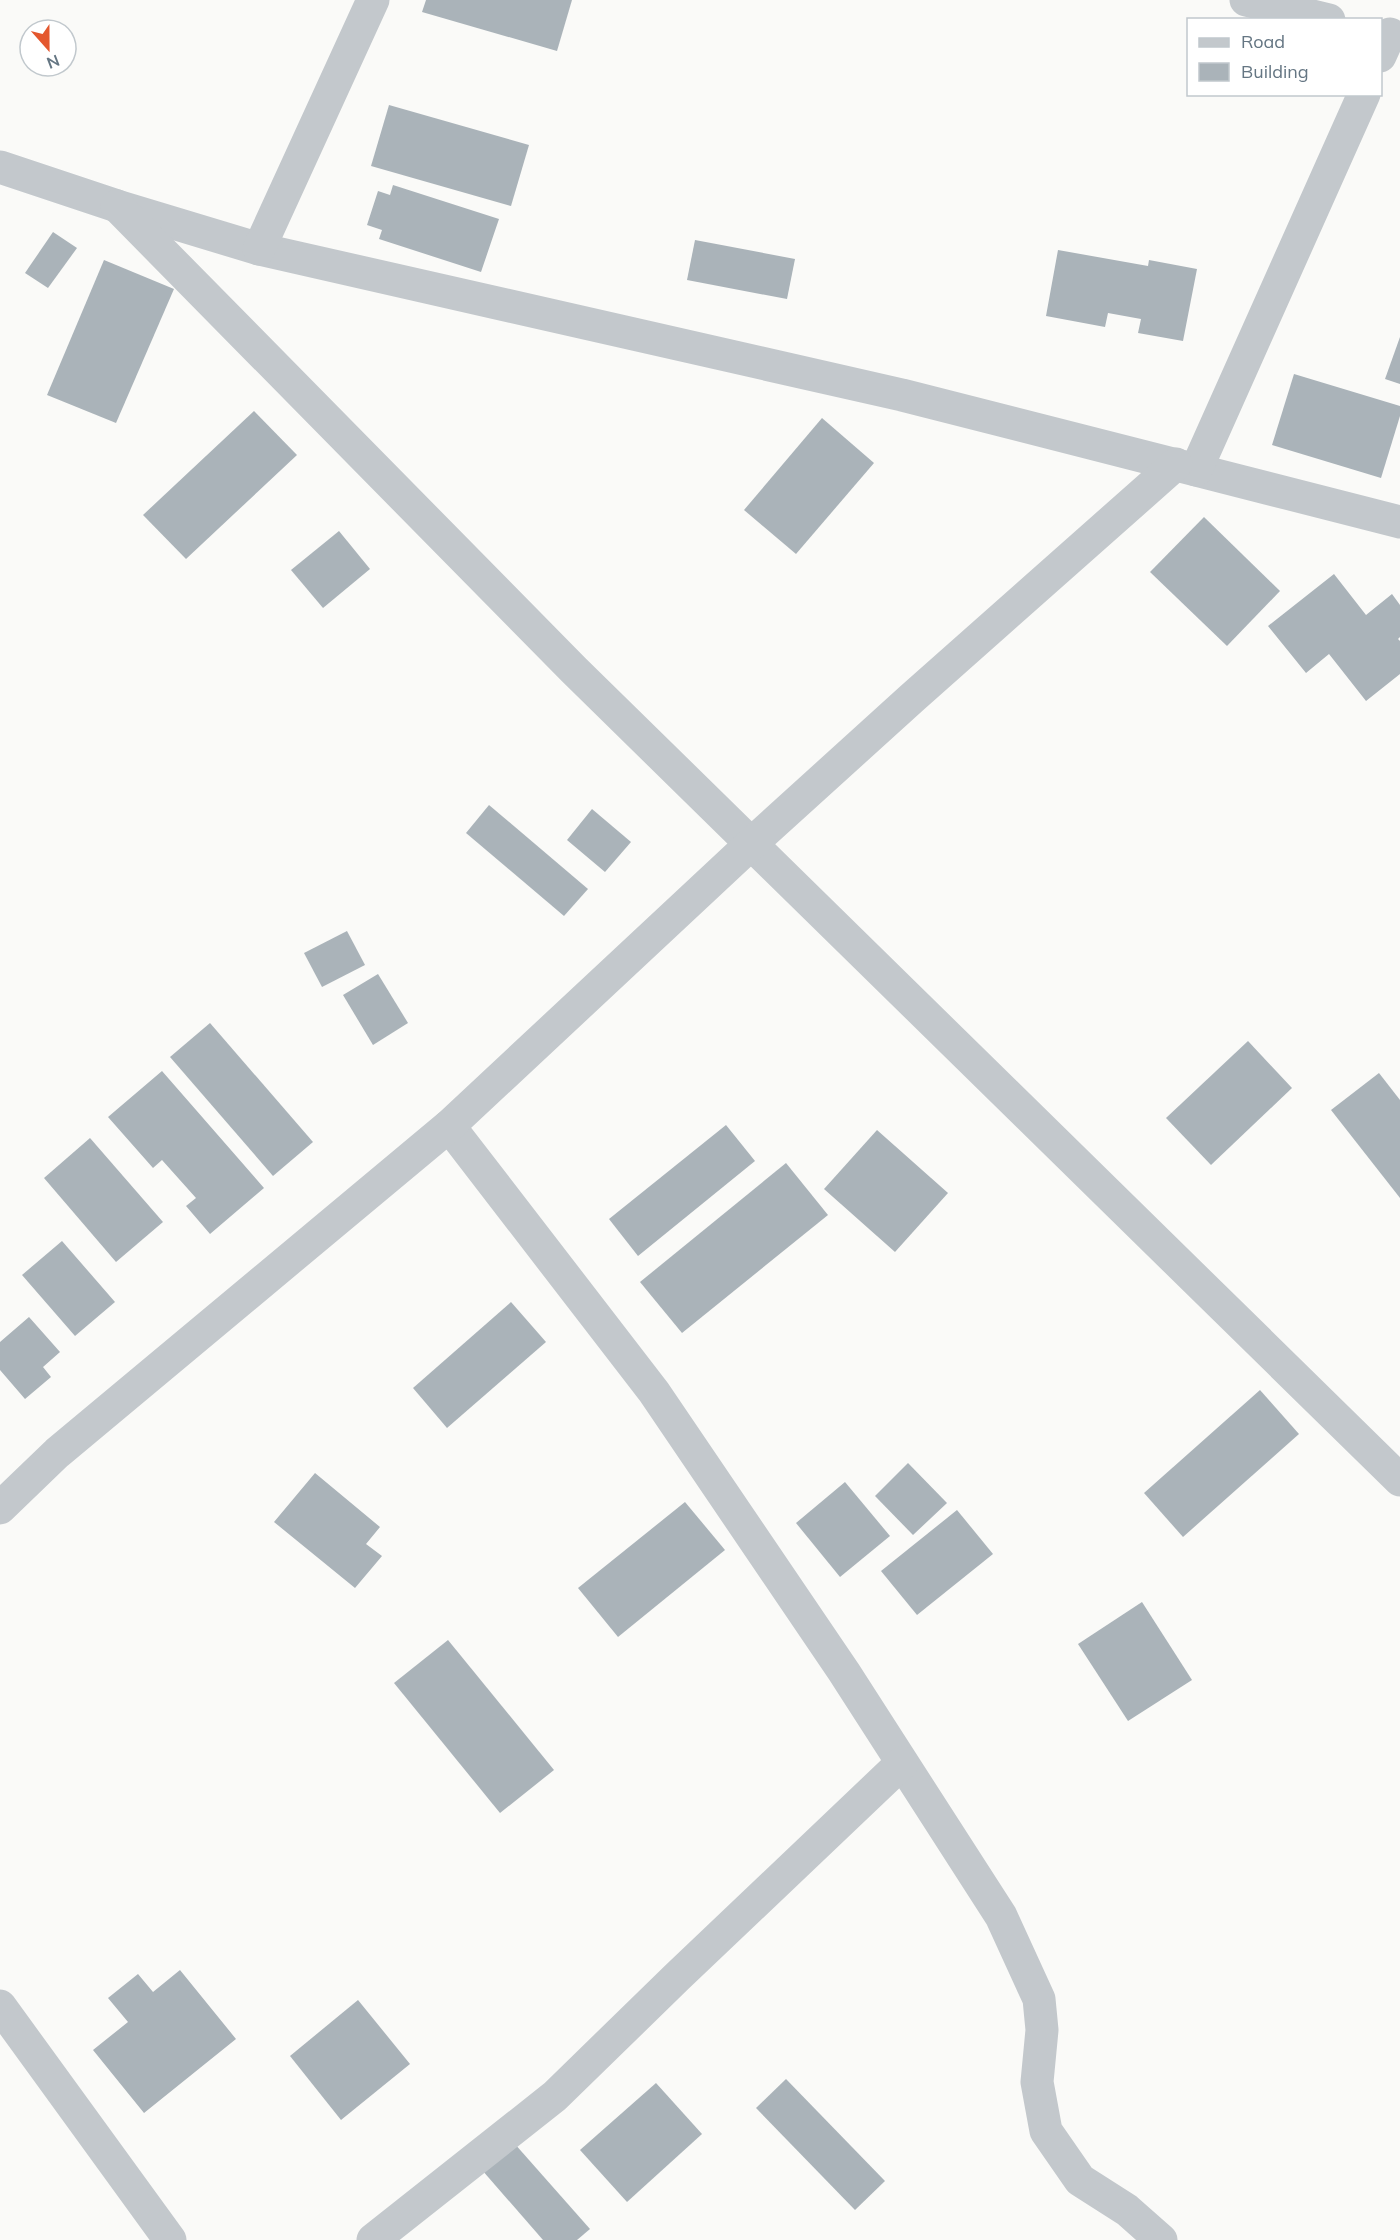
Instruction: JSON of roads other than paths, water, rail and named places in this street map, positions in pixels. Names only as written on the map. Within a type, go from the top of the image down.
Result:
[{"type":"street","points":[[259,249],[373,0]]},
{"type":"street","points":[[1246,0],[1321,18]]},
{"type":"street","points":[[0,1508],[57,1453],[449,1126],[751,844],[912,698],[1186,467],[1363,96]]},
{"type":"street","points":[[0,167],[117,206],[259,249],[902,395],[1400,522]]},
{"type":"street","points":[[117,206],[574,670],[1400,1480]]},
{"type":"street","points":[[449,1126],[654,1392],[844,1672],[1001,1916],[1039,1999],[1042,2030],[1038,2082],[1046,2131],[1080,2180],[1127,2210],[1161,2240]]},
{"type":"street","points":[[373,2240],[555,2096],[902,1762]]},
{"type":"street","points":[[0,2006],[170,2240]]}]
